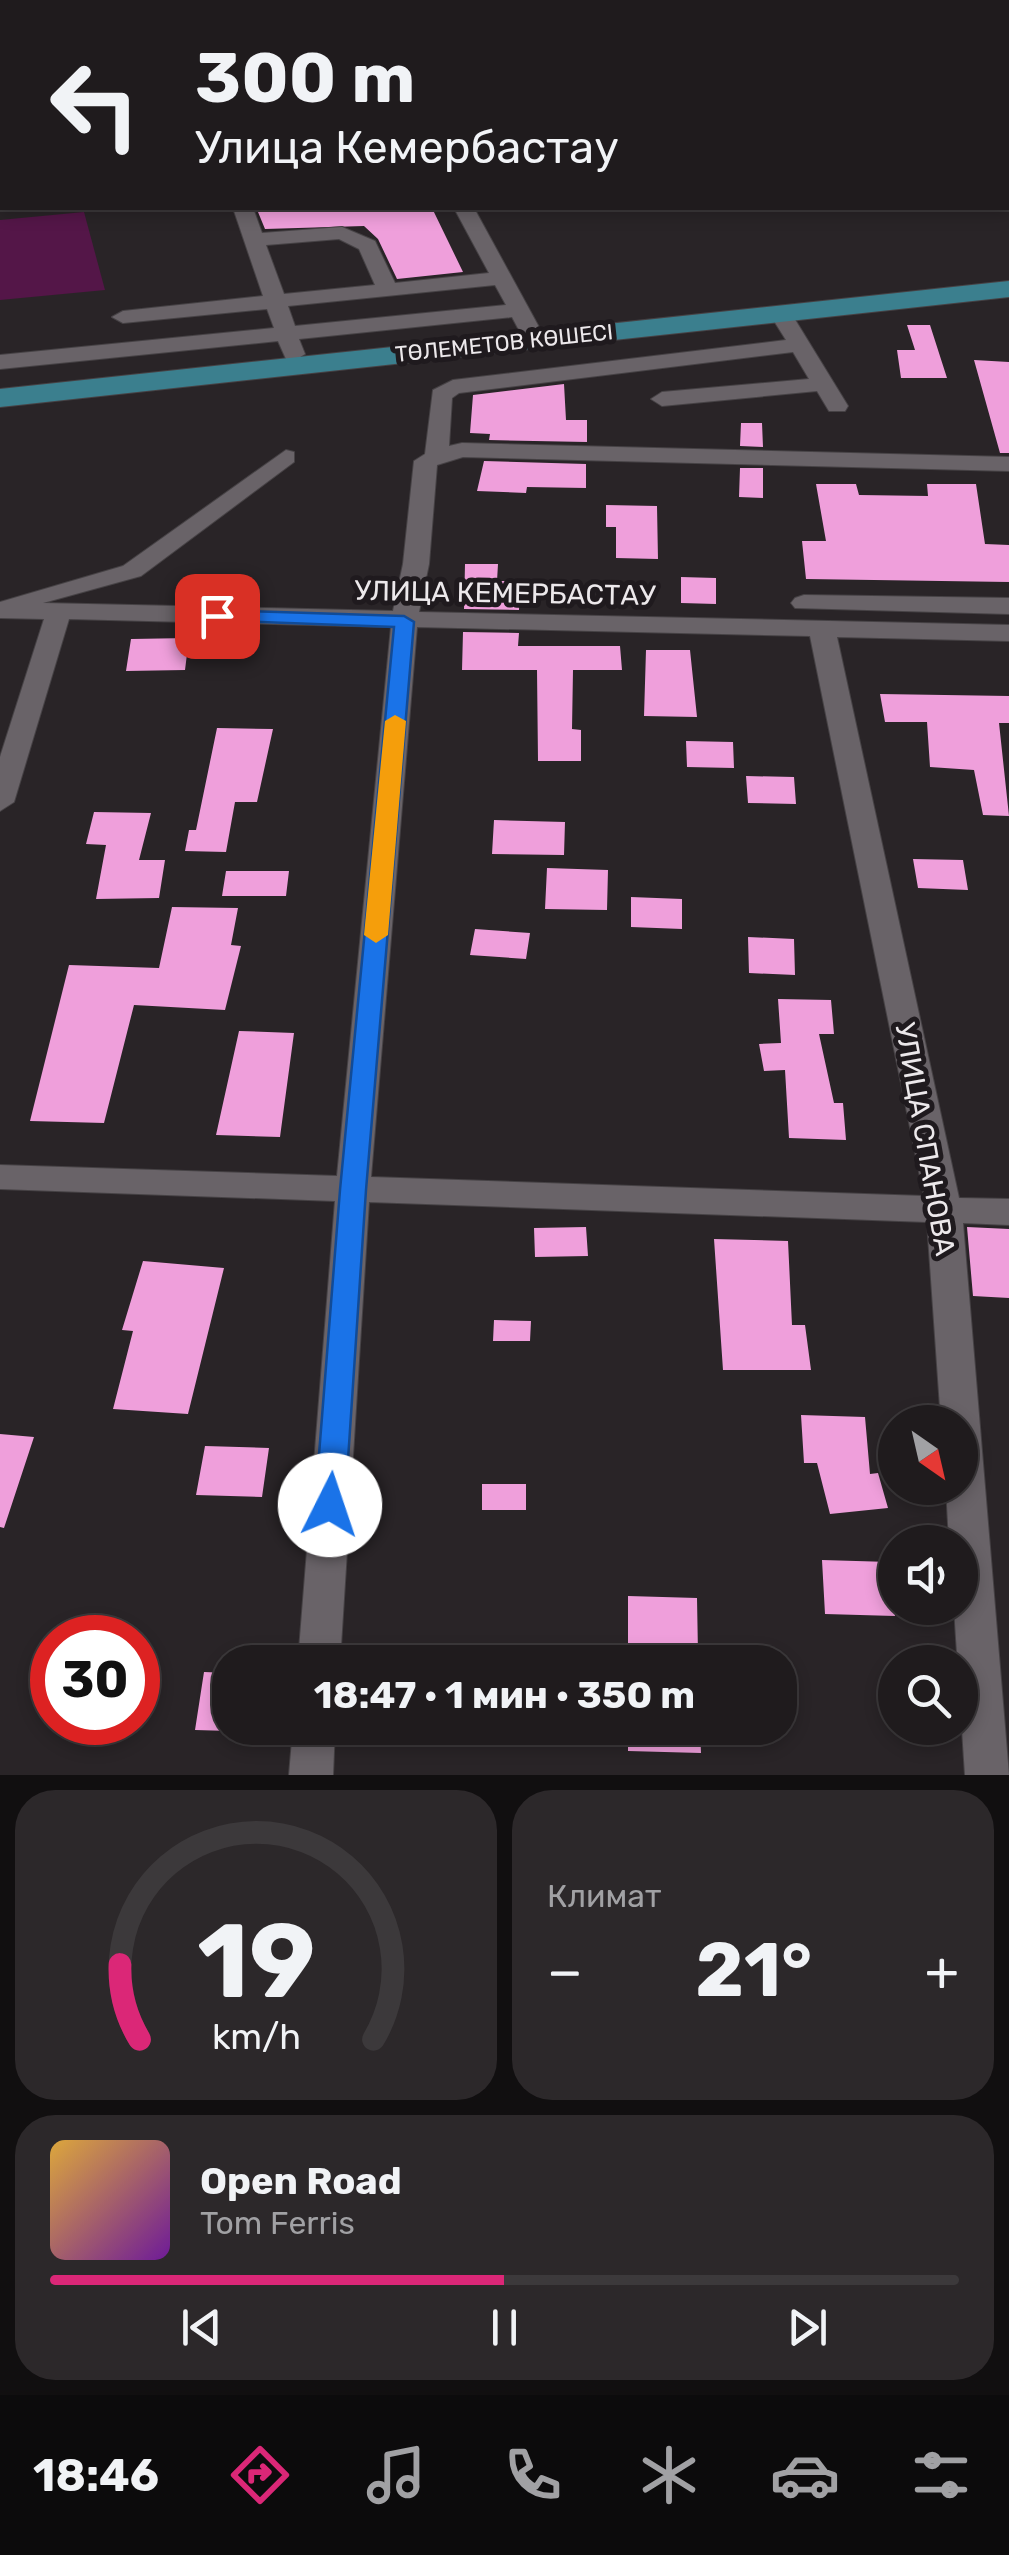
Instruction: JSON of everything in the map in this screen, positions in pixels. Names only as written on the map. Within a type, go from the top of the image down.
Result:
[{"type":"main road","name":"ТӨЛЕМЕТОВ КӨШЕСІ","points":[[0,385],[291,343],[1009,279]]},
{"type":"main road","name":"ТӨЛЕМЕТОВ КӨШЕСІ","points":[[0,398],[1009,289]]},
{"type":"street","points":[[0,362],[291,343],[244,210]]},
{"type":"street","points":[[465,210],[524,320]]},
{"type":"street","points":[[254,240],[342,233],[368,246],[386,289]]},
{"type":"street","points":[[123,317],[503,278]]},
{"type":"street","points":[[780,314],[836,406]]},
{"type":"street","points":[[437,454],[441,396],[453,387],[799,345]]},
{"type":"street","points":[[662,399],[823,384]]},
{"type":"street","points":[[320,1645],[353,1190],[404,622],[416,564],[426,461],[437,454],[462,450],[1009,464]]},
{"type":"street","points":[[0,608],[132,571],[286,457]]},
{"type":"street","points":[[917,618],[1009,606]]},
{"type":"street","name":"УЛИЦА КЕМЕРБАСТАУ","points":[[0,608],[404,622],[917,618],[1009,633]]},
{"type":"street","points":[[0,802],[59,611]]},
{"type":"street","name":"УЛИЦА СПАНОВА","points":[[813,616],[944,1210],[987,1775]]},
{"type":"street","points":[[0,1177],[1009,1212]]},
{"type":"street","points":[[311,1775],[313,1745]]},
{"type":"shaded area","points":[[84,212],[105,290],[0,300],[0,220]]},
{"type":"building","points":[[433,210],[463,272],[397,279],[378,239],[364,226],[265,229],[258,212]]},
{"type":"building","points":[[907,325],[930,325],[947,378],[901,378],[897,350],[915,350]]},
{"type":"building","points":[[974,360],[1009,362],[1009,453],[1000,453]]},
{"type":"building","points":[[564,384],[566,420],[587,420],[587,442],[489,440],[490,434],[470,433],[473,395]]},
{"type":"building","points":[[741,423],[762,423],[763,447],[740,446]]},
{"type":"building","points":[[484,461],[586,464],[586,488],[527,487],[526,493],[477,491]]},
{"type":"building","points":[[740,468],[763,468],[763,498],[739,497]]},
{"type":"building","points":[[816,484],[856,484],[859,495],[928,496],[927,484],[976,484],[985,544],[1009,545],[1009,582],[806,579],[802,541],[826,541]]},
{"type":"building","points":[[606,505],[657,506],[658,559],[616,558],[616,527],[606,527]]},
{"type":"building","points":[[465,564],[498,564],[497,581],[520,581],[519,610],[464,609]]},
{"type":"building","points":[[681,577],[716,578],[716,604],[681,603]]},
{"type":"building","points":[[463,632],[519,633],[518,646],[620,646],[622,670],[573,670],[572,729],[581,730],[581,761],[538,761],[537,670],[462,670]]},
{"type":"building","points":[[189,638],[185,670],[126,671],[131,639]]},
{"type":"building","points":[[646,650],[690,650],[697,717],[644,716]]},
{"type":"building","points":[[880,694],[1009,696],[1009,723],[999,723],[1009,816],[983,815],[974,770],[930,767],[927,722],[885,722]]},
{"type":"building","points":[[217,728],[273,729],[257,802],[235,802],[226,852],[185,851],[189,830],[196,830]]},
{"type":"building","points":[[686,741],[733,742],[734,768],[687,767]]},
{"type":"building","points":[[746,776],[794,777],[796,804],[748,803]]},
{"type":"building","points":[[94,812],[151,813],[139,860],[165,860],[159,898],[96,899],[106,845],[86,844]]},
{"type":"building","points":[[494,820],[565,822],[564,855],[492,854]]},
{"type":"building","points":[[913,859],[963,860],[968,890],[918,888]]},
{"type":"building","points":[[547,868],[608,870],[607,910],[545,909]]},
{"type":"building","points":[[226,871],[289,871],[286,896],[222,896]]},
{"type":"building","points":[[631,897],[682,899],[682,929],[631,927]]},
{"type":"building","points":[[172,907],[238,908],[231,945],[241,946],[225,1010],[134,1005],[104,1123],[30,1121],[69,965],[159,968]]},
{"type":"building","points":[[475,929],[530,933],[526,959],[470,955]]},
{"type":"building","points":[[748,937],[794,939],[795,975],[749,973]]},
{"type":"building","points":[[778,999],[831,1000],[834,1034],[819,1034],[834,1103],[843,1103],[846,1140],[789,1138],[785,1070],[764,1071],[759,1044],[781,1043]]},
{"type":"building","points":[[239,1031],[294,1033],[280,1137],[216,1135]]},
{"type":"building","points":[[586,1227],[588,1256],[535,1257],[534,1228]]},
{"type":"building","points":[[967,1227],[1009,1229],[1009,1298],[973,1296]]},
{"type":"building","points":[[714,1239],[788,1241],[792,1325],[805,1325],[811,1370],[723,1370]]},
{"type":"building","points":[[143,1261],[224,1268],[188,1414],[113,1409],[133,1331],[122,1330]]},
{"type":"building","points":[[494,1320],[531,1321],[530,1341],[493,1341]]},
{"type":"building","points":[[801,1415],[865,1417],[870,1474],[878,1473],[878,1505],[888,1508],[830,1514],[817,1463],[804,1463]]},
{"type":"building","points":[[0,1434],[34,1437],[4,1528],[0,1527]]},
{"type":"building","points":[[205,1446],[269,1448],[262,1497],[196,1495]]},
{"type":"building","points":[[482,1484],[526,1484],[526,1510],[482,1510]]},
{"type":"building","points":[[822,1560],[878,1562],[878,1616],[825,1614]]},
{"type":"building","points":[[628,1596],[697,1598],[698,1645],[628,1645]]},
{"type":"building","points":[[204,1672],[212,1672],[212,1730],[195,1730]]},
{"type":"building","points":[[628,1745],[701,1745],[701,1753],[628,1751]]},
{"type":"slow traffic","points":[[376,935],[395,721]]},
{"type":"route","points":[[217,616],[404,622],[353,1190],[330,1505]]}]
